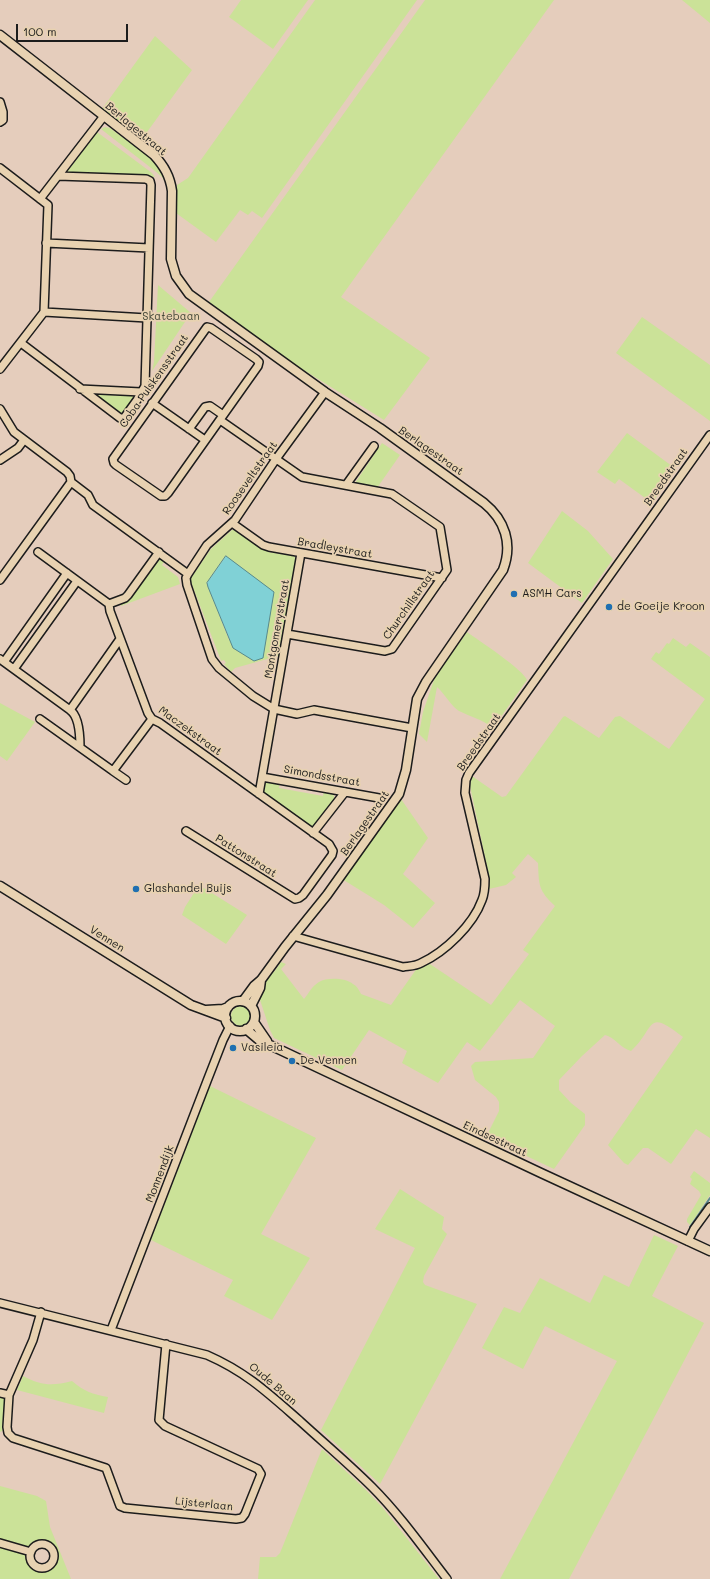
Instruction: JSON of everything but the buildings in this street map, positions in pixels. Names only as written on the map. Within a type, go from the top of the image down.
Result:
[{"type":"street","name":"Berlagestraat","points":[[0,35],[161,162],[168,173],[172,191],[171,259],[176,276],[182,285],[197,300],[269,350],[325,392],[380,428],[484,502],[494,511],[500,520],[506,535],[506,563],[503,570],[426,682],[417,699],[406,770],[399,794],[327,895],[243,1001]]},
{"type":"street","points":[[0,102],[4,117],[0,122]]},
{"type":"street","points":[[40,199],[104,116]]},
{"type":"street","points":[[0,168],[48,205],[44,312],[0,369]]},
{"type":"street","points":[[20,344],[80,389],[142,392],[145,386],[152,185],[150,181],[146,179],[58,176]]},
{"type":"street","points":[[46,243],[150,248]]},
{"type":"street","points":[[44,312],[84,313],[89,316],[147,318]]},
{"type":"street","name":"Coba Pulskensstraat","points":[[205,440],[165,496],[157,495],[116,465],[113,461],[114,457],[207,326],[259,362],[258,366],[221,417]]},
{"type":"street","name":"Coba Pulskensstraat","points":[[80,389],[116,417],[122,419],[142,392]]},
{"type":"street","name":"Rooseveltstraat","points":[[188,574],[207,545],[232,523],[325,392]]},
{"type":"street","points":[[152,403],[205,440],[221,417]]},
{"type":"street","name":"Churchillstraat","points":[[189,429],[205,407],[210,406],[221,417],[302,477],[392,494],[440,527],[447,570],[392,649],[386,651],[287,634]]},
{"type":"street","points":[[0,409],[14,432],[67,472],[70,476],[71,482],[88,495],[94,505],[188,574],[186,578],[187,585],[212,660],[219,668],[253,696],[274,709],[297,714],[314,710],[412,728]]},
{"type":"street","name":"Breedstraat","points":[[293,936],[403,967],[419,964],[430,959],[460,934],[475,913],[482,900],[485,888],[485,879],[465,793],[466,780],[710,435]]},
{"type":"street","points":[[0,460],[18,448],[24,440]]},
{"type":"street","points":[[346,486],[374,446]]},
{"type":"street","points":[[0,580],[71,482]]},
{"type":"street","name":"Bradleystraat","points":[[232,523],[263,545],[442,578]]},
{"type":"street","points":[[38,552],[109,604],[125,598],[128,595],[159,552]]},
{"type":"street","name":"Montgomerystraat","points":[[274,709],[301,553]]},
{"type":"street","points":[[68,573],[2,661],[73,712],[80,733],[80,747]]},
{"type":"street","points":[[14,670],[77,580]]},
{"type":"street","name":"Maczekstraat","points":[[109,604],[120,639],[148,713],[152,719],[160,723],[332,847],[332,855],[303,895],[295,899]]},
{"type":"street","points":[[70,710],[120,639]]},
{"type":"street","points":[[259,794],[274,709]]},
{"type":"street","points":[[40,719],[126,780]]},
{"type":"street","points":[[113,771],[152,719]]},
{"type":"street","name":"Simondsstraat","points":[[262,777],[379,798]]},
{"type":"street","points":[[314,833],[345,792]]},
{"type":"street","name":"Pattonstraat","points":[[186,831],[295,899]]},
{"type":"street","name":"Vennen","points":[[0,886],[191,1005],[226,1018]]},
{"type":"street","name":"Berlagestraat","points":[[251,1006],[260,988],[261,980]]},
{"type":"street","points":[[243,1001],[251,1006],[255,1014],[254,1022],[246,1030],[235,1030],[230,1026],[225,1014],[228,1007],[235,1002],[243,1001]]},
{"type":"street","name":"Vennen","points":[[203,1010],[223,1009],[228,1007]]},
{"type":"street","name":"Eindsestraat","points":[[254,1022],[263,1037],[272,1046]]},
{"type":"street","name":"Monnendijk","points":[[111,1330],[223,1040],[230,1026]]},
{"type":"street","name":"Eindsestraat","points":[[246,1030],[259,1040],[710,1251]]},
{"type":"street","points":[[688,1241],[694,1229],[710,1207]]},
{"type":"street","name":"Oude Baan","points":[[0,1303],[41,1312],[207,1355],[238,1370],[255,1382],[343,1459],[373,1488],[406,1526],[447,1579]]},
{"type":"street","points":[[0,1435],[7,1430],[9,1395],[33,1340],[41,1312]]},
{"type":"street","name":"Lijsterlaan","points":[[7,1430],[8,1434],[13,1438],[106,1468],[109,1472],[120,1506],[126,1508],[236,1519],[242,1518],[259,1481],[261,1474],[258,1469],[165,1426],[159,1420],[166,1344]]},
{"type":"street","points":[[0,1393],[9,1395]]},
{"type":"street","points":[[0,1543],[31,1552]]},
{"type":"green space","points":[[241,0],[308,0],[273,49],[229,17]]},
{"type":"green space","points":[[315,0],[417,0],[262,218],[252,211],[248,215],[240,210],[216,242],[176,213],[177,185],[188,178]]},
{"type":"green space","points":[[425,0],[554,0],[341,297],[430,358],[384,420],[294,364],[209,302]]},
{"type":"green space","points":[[682,0],[710,0],[710,23]]},
{"type":"green space","points":[[155,36],[192,70],[142,139],[102,109]]},
{"type":"green space","points":[[105,127],[110,128],[152,160],[164,176],[167,185],[162,177],[155,171],[101,129]]},
{"type":"green space","points":[[97,132],[152,173],[155,177],[67,172]]},
{"type":"green space","name":"Skatebaan","points":[[158,285],[191,313],[152,371],[154,362]]},
{"type":"green space","points":[[642,317],[710,365],[710,421],[616,353]]},
{"type":"green space","points":[[99,393],[104,393],[104,395],[131,396],[131,394],[135,397],[125,412],[119,414],[117,411],[96,397]]},
{"type":"green space","points":[[627,433],[676,469],[652,503],[619,479],[615,484],[597,472]]},
{"type":"green space","points":[[382,443],[400,455],[377,488],[355,483]]},
{"type":"green space","points":[[562,511],[588,531],[613,559],[582,603],[528,563]]},
{"type":"green space","points":[[232,530],[236,530],[261,548],[268,550],[268,552],[295,557],[297,563],[290,604],[288,603],[278,656],[235,668],[231,672],[224,664],[226,663],[224,660],[221,661],[191,582],[191,578],[211,549]],"holes":[[[226,556],[229,640],[207,583]]]},
{"type":"green space","points":[[162,558],[165,560],[162,565],[178,577],[180,584],[121,606],[120,603],[130,598],[158,559]]},
{"type":"green space","points":[[467,632],[518,669],[527,680],[493,728],[485,722],[456,709],[437,687],[427,742],[419,734],[423,712],[435,677]]},
{"type":"green space","points":[[673,638],[686,647],[690,643],[710,657],[710,1138],[696,1129],[671,1164],[648,1148],[643,1148],[628,1165],[624,1163],[608,1145],[683,1037],[662,1023],[656,1022],[652,1024],[639,1043],[631,1051],[624,1048],[609,1036],[605,1035],[559,1080],[559,1090],[571,1103],[585,1114],[585,1125],[554,1169],[486,1137],[499,1111],[499,1102],[496,1097],[475,1080],[471,1066],[475,1062],[533,1058],[555,1026],[520,1000],[480,1051],[467,1042],[438,1083],[402,1063],[407,1051],[369,1030],[342,1070],[274,1038],[259,997],[269,973],[274,972],[281,962],[286,964],[281,969],[304,999],[312,988],[322,980],[336,979],[346,980],[357,987],[361,994],[391,1005],[420,964],[427,962],[491,1005],[529,954],[523,950],[555,906],[545,896],[540,887],[538,863],[528,854],[512,873],[516,877],[506,885],[489,889],[489,876],[470,786],[472,776],[502,797],[506,796],[565,716],[599,738],[615,717],[620,716],[669,749],[705,699],[651,659],[656,652],[659,654],[667,643],[669,644]]},
{"type":"green space","points":[[0,703],[35,722],[7,761],[0,756]]},
{"type":"green space","points":[[270,781],[280,783],[279,788],[323,796],[324,791],[333,793],[335,799],[313,827],[310,827],[263,793],[262,790],[264,784]]},
{"type":"green space","points":[[401,799],[428,838],[403,874],[435,903],[413,928],[384,905],[342,879]]},
{"type":"green space","points":[[199,885],[247,915],[226,944],[182,915],[185,907]]},
{"type":"green space","points":[[241,1006],[248,1009],[251,1016],[248,1023],[241,1026],[234,1023],[231,1016],[234,1009]]},
{"type":"green space","points":[[210,1086],[316,1138],[261,1234],[310,1258],[272,1320],[224,1296],[233,1280],[151,1240]]},
{"type":"green space","points":[[694,1171],[710,1183],[710,1195],[690,1225],[687,1222],[687,1219],[701,1195],[699,1191],[690,1184],[692,1179],[690,1177]]},
{"type":"green space","points":[[400,1189],[444,1217],[442,1229],[447,1234],[424,1276],[423,1282],[425,1285],[477,1304],[380,1484],[321,1430],[415,1248],[375,1229]]},
{"type":"green space","points":[[654,1235],[678,1246],[652,1296],[704,1323],[569,1579],[500,1579],[617,1361],[545,1326],[523,1369],[482,1348],[504,1307],[520,1313],[540,1278],[590,1303],[604,1275],[629,1287]]},
{"type":"green space","points":[[23,1376],[36,1382],[47,1384],[59,1384],[72,1381],[89,1392],[108,1397],[104,1413],[17,1390]]},
{"type":"green space","points":[[0,1397],[5,1399],[4,1430],[0,1432]]},
{"type":"green space","points":[[322,1449],[383,1508],[439,1579],[258,1579],[260,1557],[276,1557],[280,1553]]},
{"type":"green space","points":[[0,1486],[37,1496],[46,1501],[50,1527],[71,1579],[0,1579],[0,1546],[26,1555],[29,1563],[35,1569],[43,1571],[47,1570],[54,1564],[56,1556],[51,1546],[45,1541],[34,1543],[29,1547],[0,1539]]},
{"type":"water","points":[[226,556],[274,592],[263,658],[254,661],[233,648],[208,587],[207,583]]},
{"type":"waterway","points":[[690,1227],[710,1198]]},
{"type":"place","name":"ASMH Cars","points":[[514,594]]},
{"type":"place","name":"de Goeije Kroon","points":[[609,607]]},
{"type":"place","name":"Glashandel Buijs","points":[[136,889]]},
{"type":"place","name":"Vasileia","points":[[233,1048]]},
{"type":"place","name":"De Vennen","points":[[292,1061]]}]
